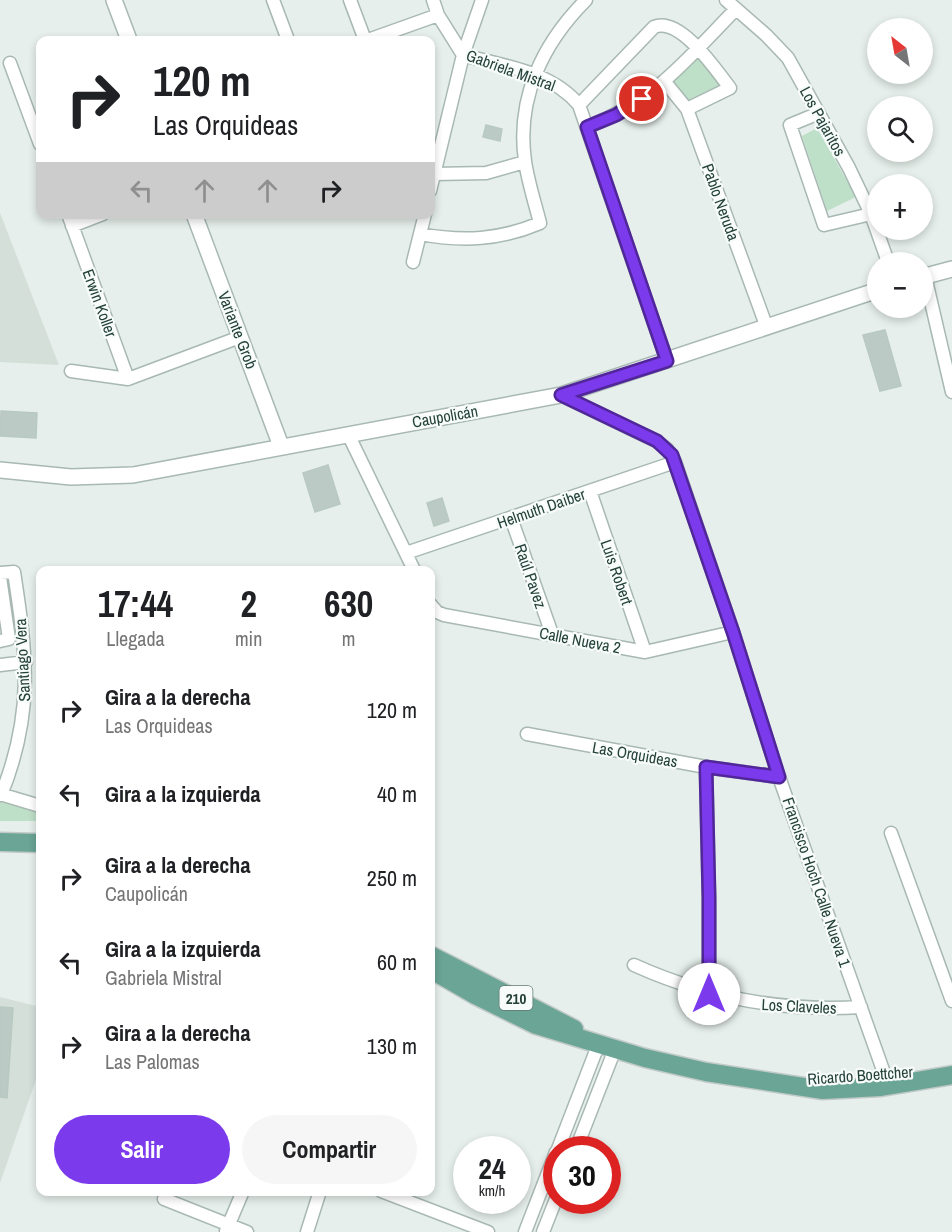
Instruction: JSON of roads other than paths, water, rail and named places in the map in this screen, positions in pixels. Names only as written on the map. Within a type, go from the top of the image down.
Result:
[{"type":"main road","points":[[0,842],[36,843]]},
{"type":"main road","name":"Ricardo Boettcher","points":[[435,958],[607,1046]]},
{"type":"main road","name":"Ricardo Boettcher","points":[[435,972],[526,1021],[566,1035],[685,1068],[767,1081],[887,1081],[952,1075]]},
{"type":"main road","name":"Ricardo Boettcher","points":[[887,1081],[952,1068]]},
{"type":"street","points":[[114,0],[128,36]]},
{"type":"street","points":[[273,0],[286,36]]},
{"type":"street","points":[[350,0],[365,36]]},
{"type":"street","name":"Gabriela Mistral","points":[[433,0],[438,15],[463,55],[534,75],[562,88],[579,105],[667,361]]},
{"type":"street","points":[[482,0],[463,55],[435,174],[486,173],[525,162]]},
{"type":"street","points":[[420,234],[443,239],[479,240],[510,234],[540,224],[525,162],[525,109],[534,75],[556,34],[586,0]]},
{"type":"street","name":"Los Pajaritos","points":[[726,0],[788,58],[867,206]]},
{"type":"street","points":[[587,127],[630,107],[665,82],[736,9]]},
{"type":"street","points":[[378,36],[438,15]]},
{"type":"street","points":[[579,105],[654,27],[662,24],[671,26],[698,48],[730,88],[687,109]]},
{"type":"street","points":[[10,63],[36,133]]},
{"type":"street","name":"Pablo Neruda","points":[[665,82],[687,109],[767,328]]},
{"type":"street","points":[[819,113],[790,125],[824,225],[867,215]]},
{"type":"street","name":"Variante Grob","points":[[196,219],[281,446]]},
{"type":"street","points":[[413,262],[424,219]]},
{"type":"street","name":"Erwin Koller","points":[[70,220],[128,380]]},
{"type":"street","points":[[933,274],[952,269]]},
{"type":"street","name":"Caupolicán","points":[[0,470],[71,477],[115,477],[561,395],[867,294]]},
{"type":"street","points":[[933,314],[952,392]]},
{"type":"street","points":[[71,371],[128,380],[240,337]]},
{"type":"street","name":"Francisco Hoch Calle Nueva 1","points":[[561,395],[657,441],[667,449],[675,462],[779,777],[887,1081]]},
{"type":"street","points":[[348,434],[412,566]]},
{"type":"street","name":"Helmuth Daiber","points":[[406,553],[675,462]]},
{"type":"street","name":"Luis Robert","points":[[590,491],[645,652]]},
{"type":"street","name":"Raúl Pavez","points":[[511,518],[552,634]]},
{"type":"street","name":"Santiago Vera","points":[[0,795],[15,756],[26,697],[26,662],[14,572],[0,575],[4,640]]},
{"type":"street","name":"Calle Nueva 2","points":[[435,610],[444,615],[645,652],[733,632]]},
{"type":"street","points":[[0,665],[26,662]]},
{"type":"street","name":"Las Orquideas","points":[[527,734],[706,767],[779,777]]},
{"type":"street","points":[[706,767],[709,994]]},
{"type":"street","points":[[0,795],[36,805]]},
{"type":"street","points":[[891,833],[952,1002]]},
{"type":"street","name":"Los Claveles","points":[[634,965],[683,986],[750,1003],[836,1009],[861,1007]]},
{"type":"street","points":[[580,1136],[607,1046]]},
{"type":"street","points":[[565,1136],[607,1046]]},
{"type":"street","points":[[525,1232],[543,1188]]},
{"type":"street","points":[[227,1228],[241,1196]]},
{"type":"street","points":[[307,1232],[318,1196]]},
{"type":"street","points":[[410,1196],[488,1232]]},
{"type":"street","points":[[164,1199],[227,1228],[248,1232]]},
{"type":"street","points":[[543,1232],[550,1214]]}]
